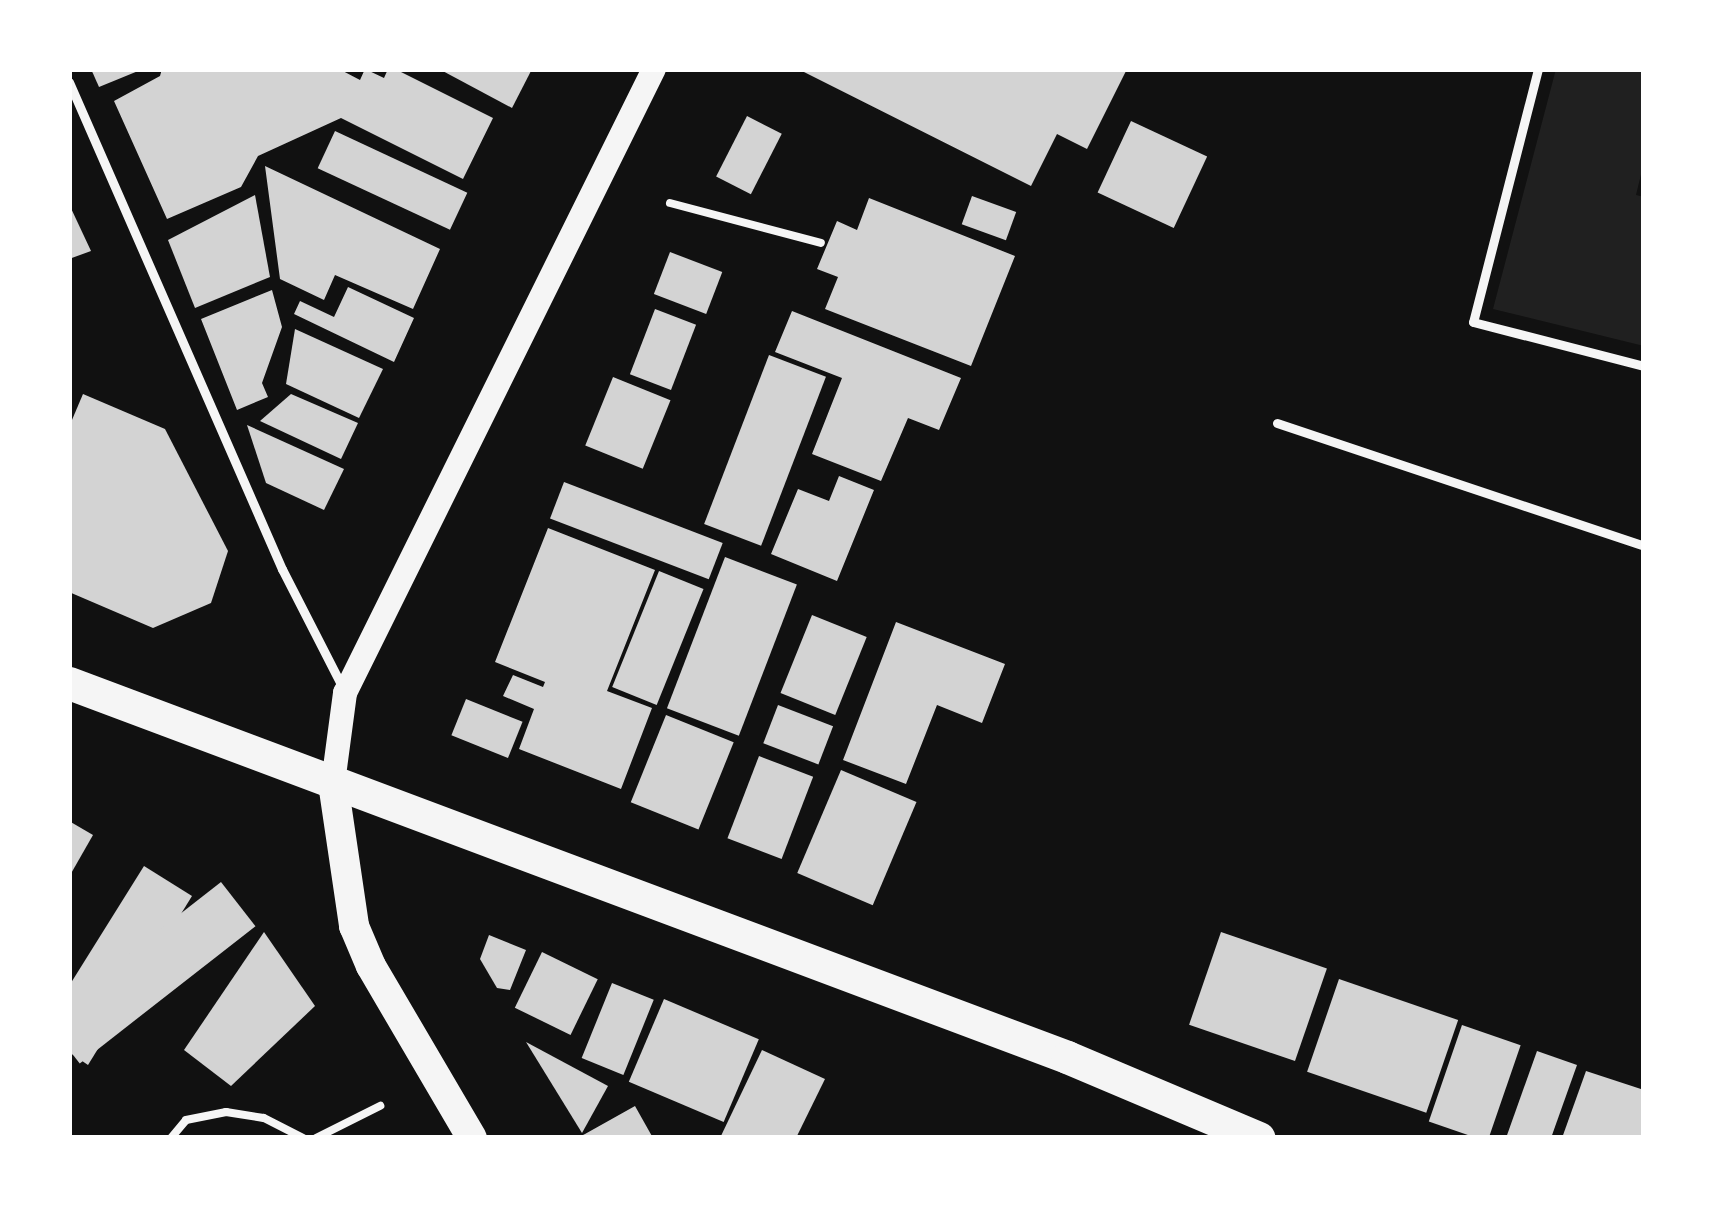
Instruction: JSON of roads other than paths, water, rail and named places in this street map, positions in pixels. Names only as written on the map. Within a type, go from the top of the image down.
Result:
[{"type":"highway","points":[[69,683],[1067,1057],[1259,1138]]},
{"type":"main road","points":[[472,1138],[371,966],[354,926],[333,784],[345,693],[654,69]]},
{"type":"lane","points":[[1538,69],[1473,322],[1644,366]]},
{"type":"lane","points":[[69,82],[282,569],[345,693]]},
{"type":"lane","points":[[1277,423],[1644,545]]}]
